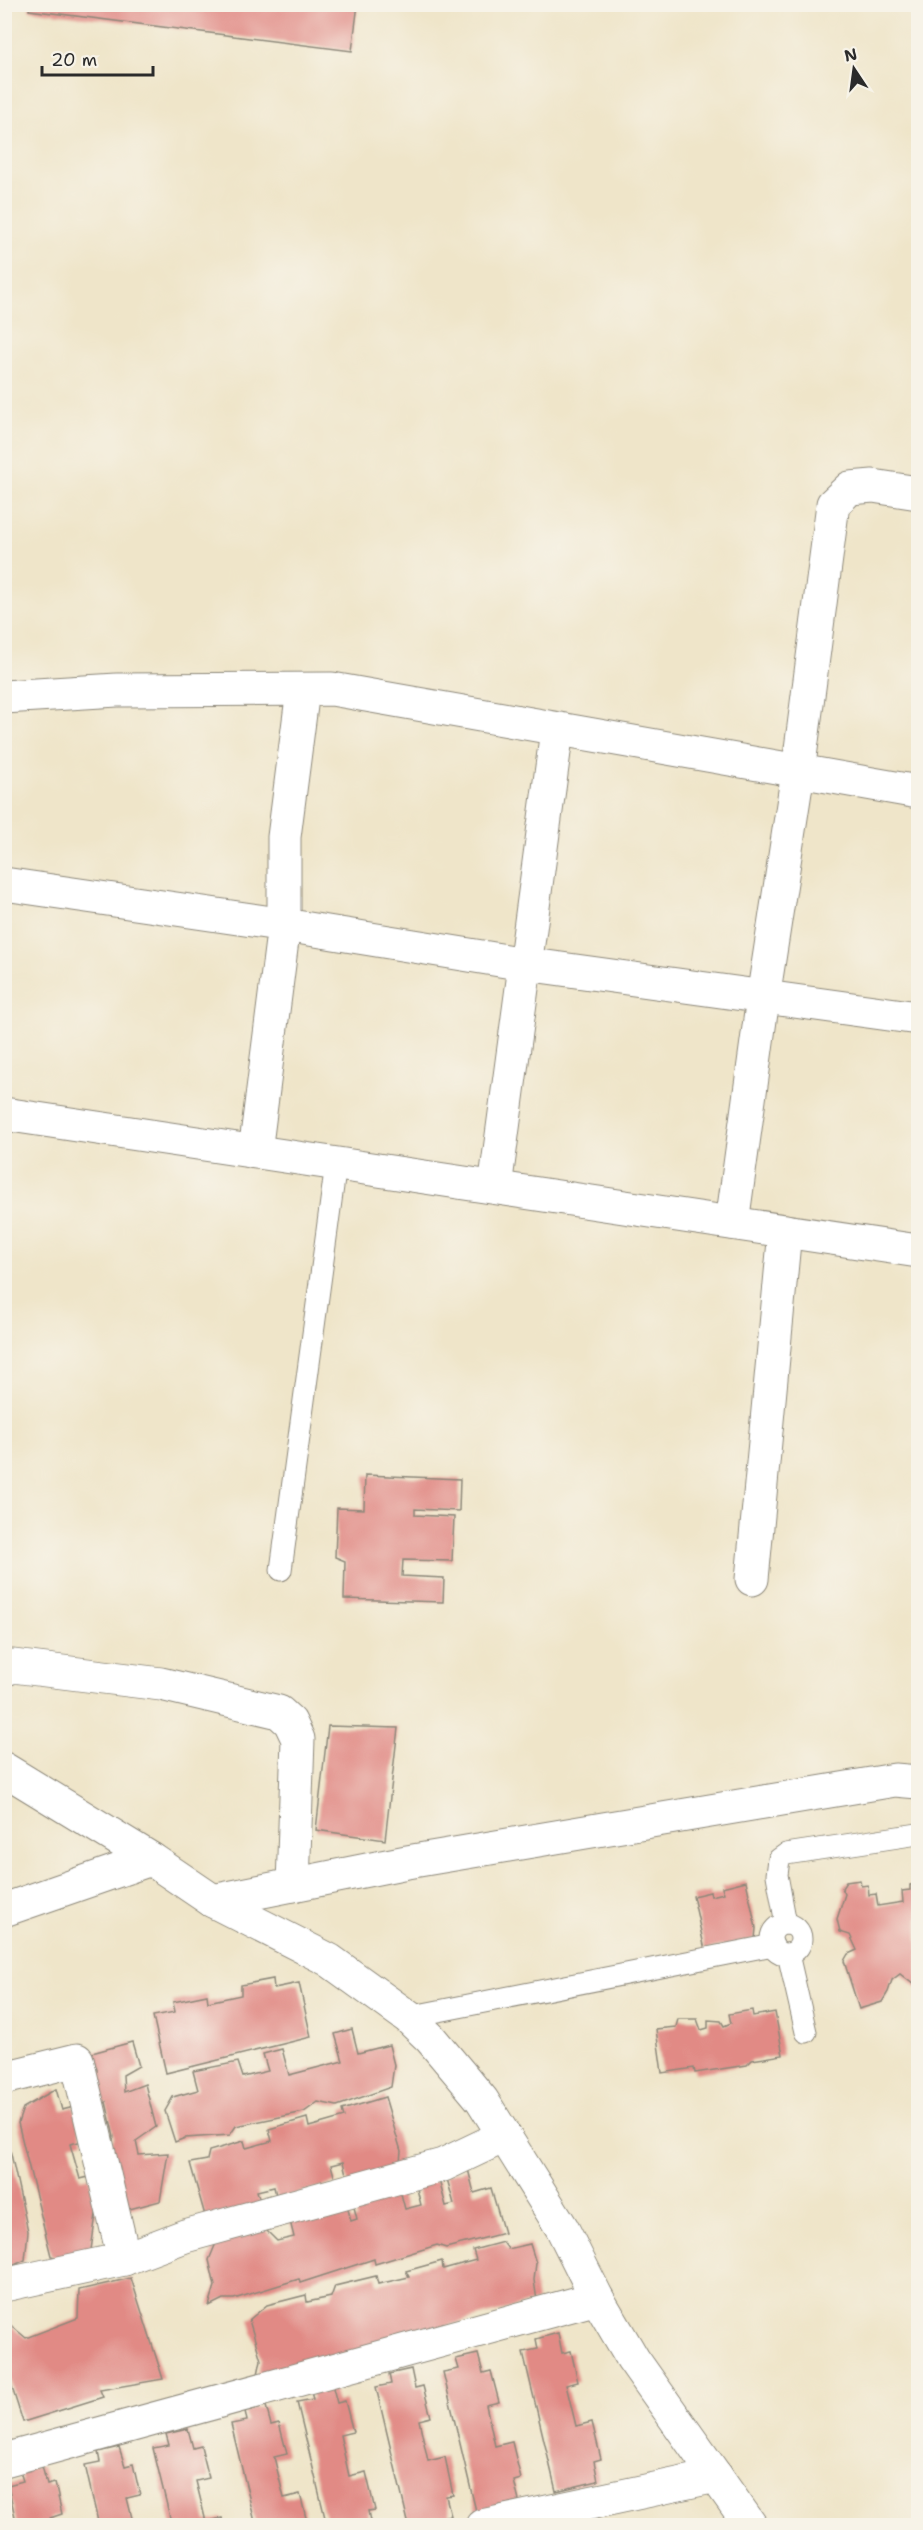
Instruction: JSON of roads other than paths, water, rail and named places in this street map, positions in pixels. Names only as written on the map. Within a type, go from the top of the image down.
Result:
[{"type":"street","points":[[732,1223],[763,998],[798,772],[833,504],[850,488],[873,486],[918,493]]},
{"type":"street","points":[[4,697],[117,690],[332,689],[918,792]]},
{"type":"street","points":[[255,1152],[284,925],[284,837],[303,690]]},
{"type":"street","points":[[495,1187],[557,730]]},
{"type":"street","points":[[4,884],[284,925],[525,964],[918,1018]]},
{"type":"street","points":[[4,1114],[918,1251]]},
{"type":"street","points":[[752,1579],[785,1231]]},
{"type":"street","points":[[4,1671],[13,1666],[161,1684],[279,1712],[290,1722],[298,1739],[293,1885]]},
{"type":"street","points":[[4,1769],[151,1859],[213,1901],[329,1960],[408,2017],[430,2038],[482,2100],[562,2229],[597,2298],[633,2360],[751,2526]]},
{"type":"street","points":[[213,1901],[407,1862],[895,1780],[918,1782]]},
{"type":"street","points":[[4,1910],[151,1859]]},
{"type":"street","points":[[4,2078],[77,2060],[124,2259]]},
{"type":"street","points":[[4,2285],[124,2259],[185,2236],[443,2165],[504,2136]]},
{"type":"street","points":[[4,2460],[597,2298]]},
{"type":"street","points":[[482,2526],[716,2476]]},
{"type":"lane","points":[[281,1570],[336,1164]]},
{"type":"lane","points":[[806,2032],[774,1932],[786,1924],[777,1875],[779,1859],[786,1854],[918,1834]]},
{"type":"lane","points":[[408,2017],[781,1949]]}]
